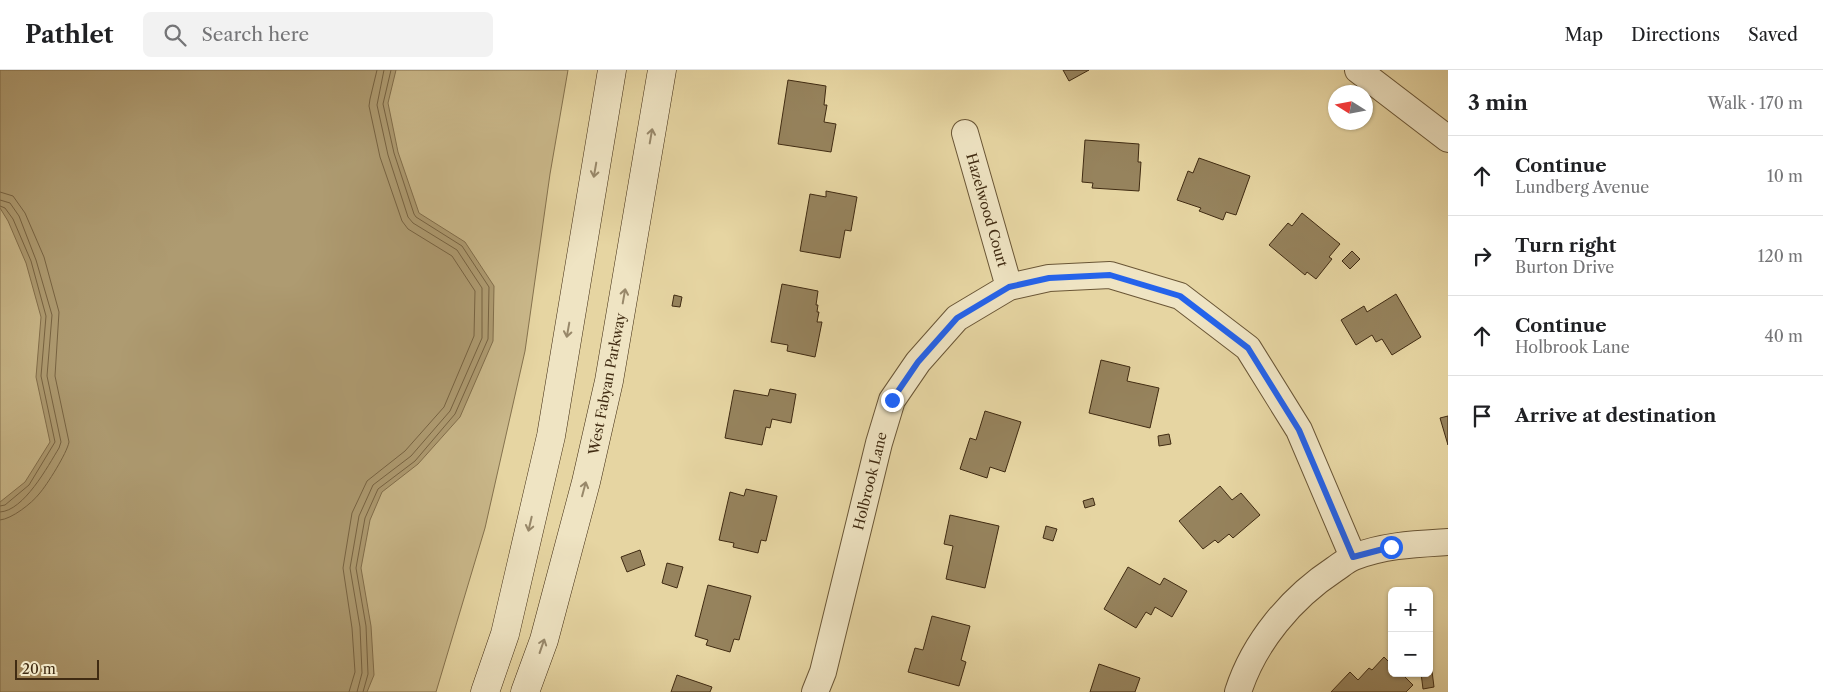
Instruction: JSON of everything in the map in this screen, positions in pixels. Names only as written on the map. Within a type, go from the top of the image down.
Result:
[{"type":"main road","points":[[485,692],[505,634],[551,436],[612,70]]},
{"type":"main road","name":"West Fabyan Parkway","points":[[525,692],[544,640],[586,482],[609,381],[662,70]]},
{"type":"street","points":[[1358,70],[1448,139]]},
{"type":"street","name":"Hazelwood Court","points":[[965,133],[1009,287]]},
{"type":"street","name":"Holbrook Lane","points":[[815,692],[823,672],[879,443],[892,400],[918,362],[957,318],[1009,287],[1049,278],[1110,275],[1180,296],[1248,348],[1299,430],[1353,557]]},
{"type":"street","points":[[1238,692],[1244,672],[1266,635],[1293,603],[1314,585],[1353,557],[1399,545],[1448,542]]},
{"type":"shaded area","points":[[0,70],[568,70],[550,174],[525,351],[485,528],[436,692],[0,692]]},
{"type":"water","points":[[0,70],[396,70],[388,103],[398,152],[419,213],[465,242],[494,286],[493,341],[460,417],[418,464],[382,492],[370,520],[361,568],[371,626],[374,675],[367,692],[0,692],[0,502],[25,482],[50,442],[36,377],[41,317],[26,263],[8,221],[0,208]]},
{"type":"building","points":[[1063,70],[1089,70],[1069,81]]},
{"type":"building","points":[[788,80],[826,86],[824,105],[827,105],[824,122],[836,124],[831,152],[778,144]]},
{"type":"building","points":[[1085,140],[1139,144],[1138,162],[1141,162],[1139,191],[1092,188],[1093,183],[1082,182]]},
{"type":"building","points":[[1199,158],[1250,176],[1236,215],[1226,212],[1223,220],[1199,211],[1201,208],[1177,200],[1188,171],[1193,173]]},
{"type":"building","points":[[826,191],[857,197],[851,231],[845,230],[840,258],[800,251],[810,194],[826,197]]},
{"type":"building","points":[[1302,213],[1340,244],[1329,257],[1332,259],[1316,279],[1307,272],[1305,275],[1269,245],[1288,223],[1292,226]]},
{"type":"building","points":[[1352,251],[1360,259],[1350,269],[1342,261]]},
{"type":"building","points":[[782,284],[818,291],[816,305],[818,305],[817,312],[819,312],[817,322],[822,322],[815,357],[787,351],[788,345],[771,342]]},
{"type":"building","points":[[1396,294],[1421,337],[1392,355],[1382,339],[1376,342],[1372,335],[1356,345],[1341,320],[1364,306],[1367,312]]},
{"type":"building","points":[[674,295],[682,297],[680,307],[672,306]]},
{"type":"building","points":[[1101,360],[1130,367],[1127,381],[1159,388],[1150,428],[1089,413]]},
{"type":"building","points":[[770,389],[796,394],[791,423],[772,419],[770,428],[766,427],[762,445],[725,438],[734,390],[768,396]]},
{"type":"building","points":[[985,411],[1021,422],[1005,472],[990,467],[987,478],[960,469],[970,438],[976,440]]},
{"type":"building","points":[[1448,416],[1448,445],[1440,418]]},
{"type":"building","points":[[1169,434],[1171,444],[1159,446],[1158,436]]},
{"type":"building","points":[[1220,486],[1232,500],[1241,493],[1260,515],[1233,538],[1229,534],[1218,543],[1215,540],[1203,549],[1179,521]]},
{"type":"building","points":[[746,489],[777,496],[766,541],[761,540],[758,553],[733,547],[734,543],[719,540],[730,492],[744,496]]},
{"type":"building","points":[[1093,498],[1095,505],[1085,508],[1083,501]]},
{"type":"building","points":[[950,515],[999,526],[985,588],[946,579],[953,546],[944,544]]},
{"type":"building","points":[[1046,526],[1057,529],[1053,541],[1043,538]]},
{"type":"building","points":[[640,550],[645,565],[627,572],[621,557]]},
{"type":"building","points":[[667,563],[683,567],[677,588],[662,583]]},
{"type":"building","points":[[1128,567],[1160,585],[1164,578],[1187,591],[1172,617],[1155,607],[1151,615],[1146,612],[1136,628],[1104,609]]},
{"type":"building","points":[[708,585],[751,596],[739,640],[734,639],[730,652],[706,645],[708,640],[695,636]]},
{"type":"building","points":[[932,616],[970,626],[961,660],[966,662],[959,686],[908,672],[915,648],[923,650]]},
{"type":"building","points":[[1384,657],[1388,661],[1388,677],[1405,677],[1413,685],[1406,692],[1331,692],[1350,672],[1358,680],[1369,668],[1372,670]]},
{"type":"building","points":[[1099,664],[1140,678],[1135,692],[1090,692]]},
{"type":"building","points":[[677,675],[712,687],[710,692],[671,692]]},
{"type":"building","points":[[1422,677],[1433,677],[1434,687],[1423,689]]},
{"type":"route","points":[[892,400],[918,362],[957,318],[1009,287],[1049,278],[1110,275],[1180,296],[1248,348],[1299,430],[1353,557],[1391,547]]}]
